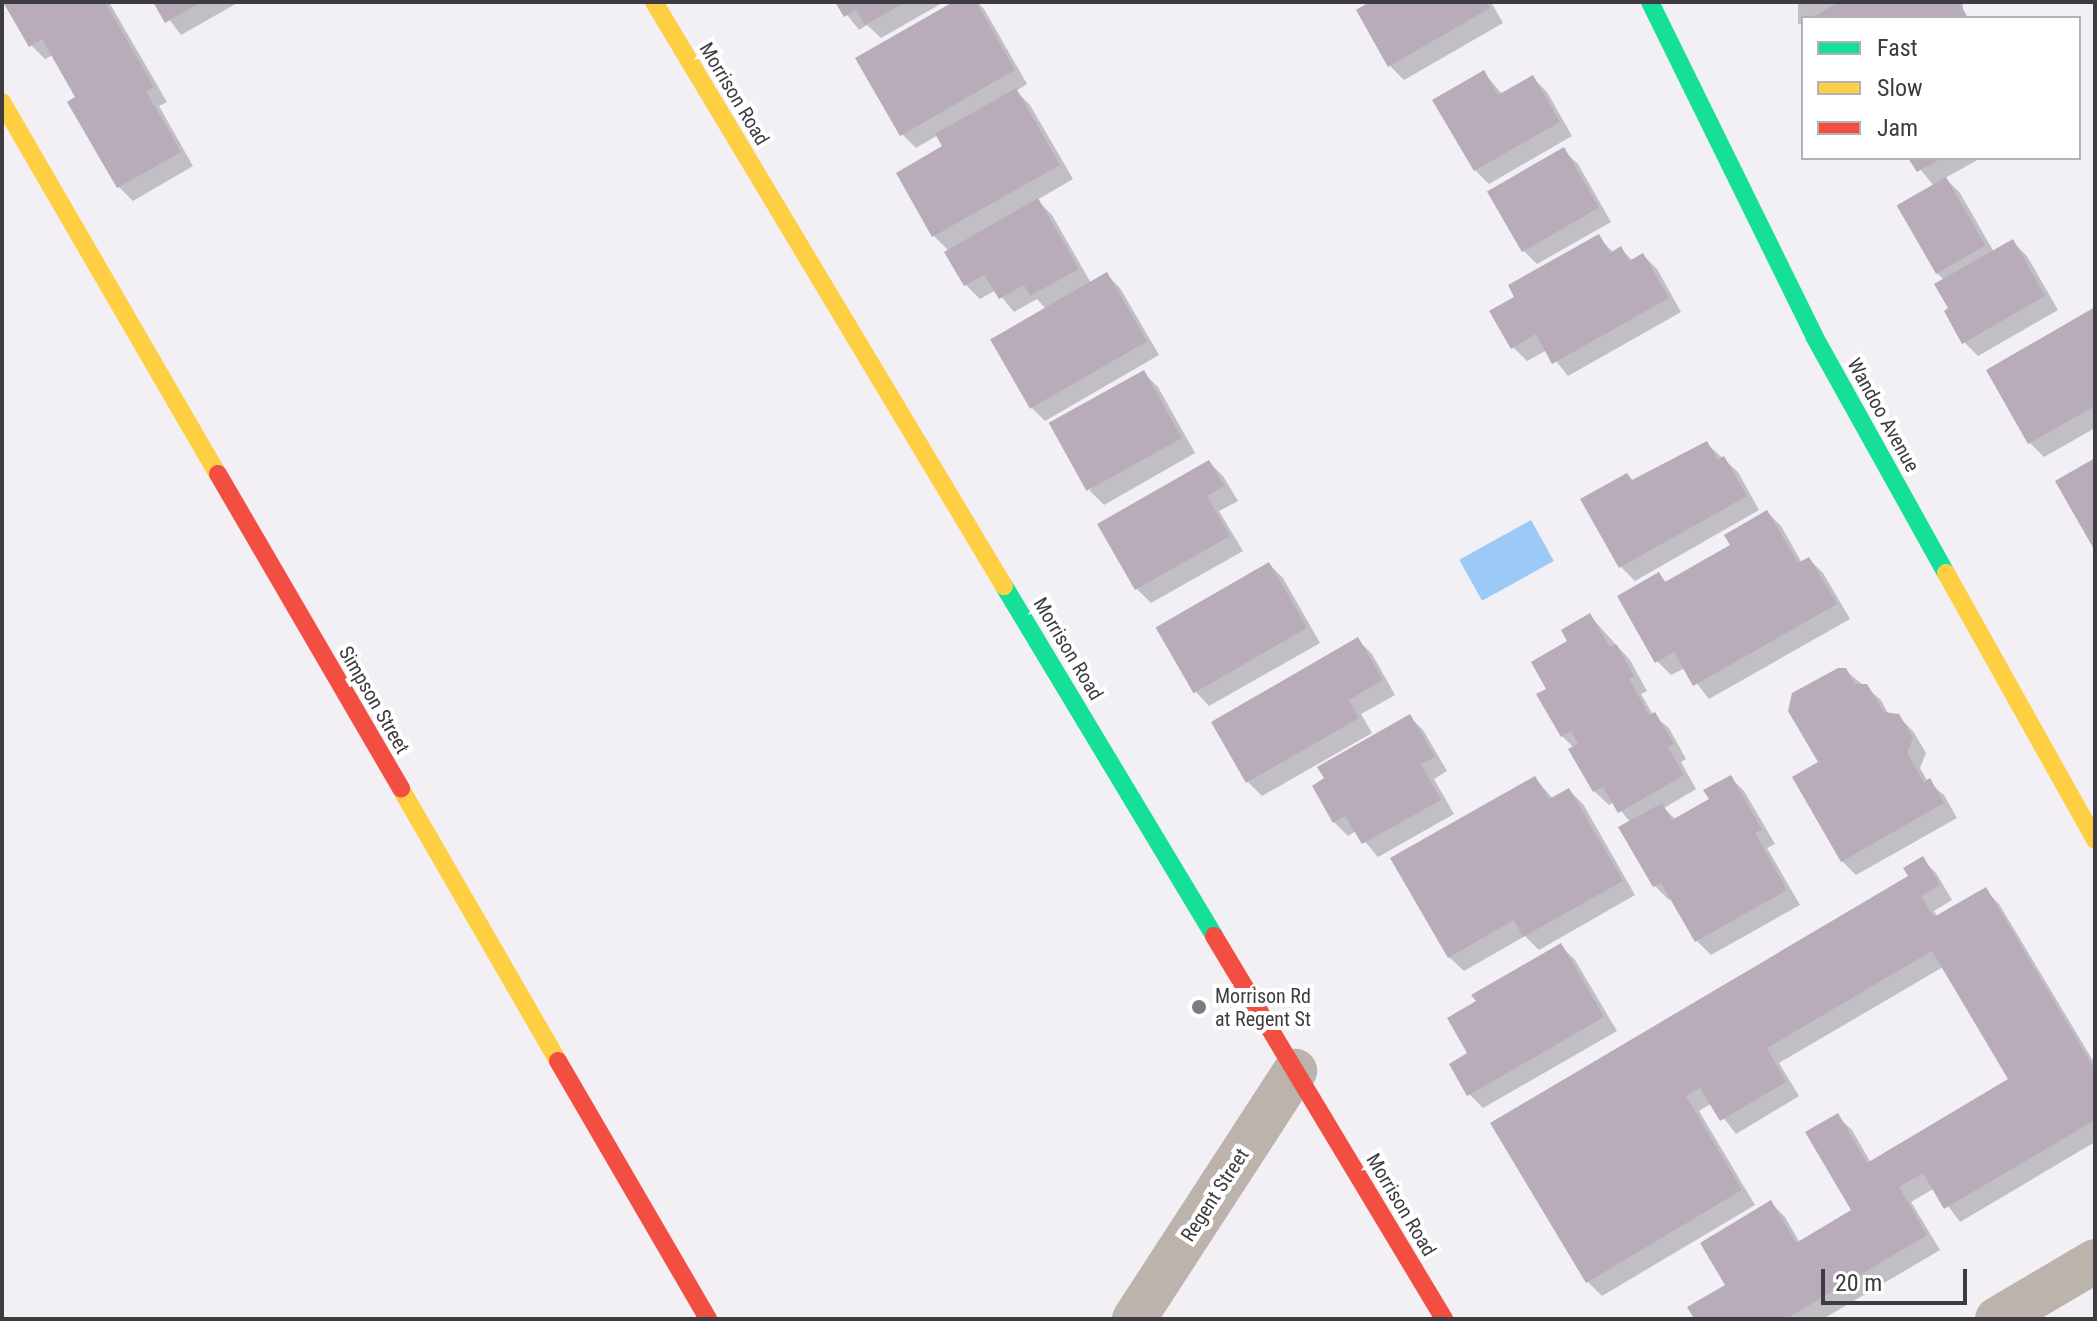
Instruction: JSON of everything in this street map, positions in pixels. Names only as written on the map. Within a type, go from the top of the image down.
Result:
[{"type":"street","name":"Morrison Road","points":[[654,2],[1444,1319]]},
{"type":"street","name":"Wandoo Avenue","points":[[1650,2],[1814,336],[2095,840]]},
{"type":"street","name":"Simpson Street","points":[[2,102],[708,1319]]},
{"type":"street","name":"Regent Street","points":[[1134,1319],[1295,1071]]},
{"type":"street","points":[[1997,1319],[2095,1261]]},
{"type":"water","points":[[1531,520],[1554,561],[1482,601],[1459,560]]},
{"type":"building","points":[[3,2],[105,2],[154,87],[146,91],[181,152],[117,188],[67,102],[75,97],[42,39],[29,47]]},
{"type":"building","points":[[153,2],[201,2],[165,23]]},
{"type":"building","points":[[835,2],[906,2],[865,25],[856,10],[844,17]]},
{"type":"building","points":[[953,2],[976,2],[1015,70],[900,136],[855,58]]},
{"type":"building","points":[[1369,2],[1487,2],[1490,8],[1388,67],[1356,10]]},
{"type":"building","points":[[1839,2],[1959,2],[1967,16],[1814,16]]},
{"type":"building","points":[[1484,70],[1498,95],[1533,75],[1560,122],[1474,171],[1432,100]]},
{"type":"building","points":[[1016,88],[1060,165],[932,237],[896,173],[942,146],[935,134]]},
{"type":"building","points":[[1564,147],[1599,208],[1522,252],[1487,192]]},
{"type":"building","points":[[1909,160],[1938,160],[1917,172]]},
{"type":"building","points":[[1946,177],[1986,245],[1936,274],[1897,206]]},
{"type":"building","points":[[1038,198],[1079,269],[1030,296],[1024,285],[999,299],[984,275],[964,286],[944,252]]},
{"type":"building","points":[[1599,234],[1610,253],[1621,246],[1629,261],[1643,253],[1669,298],[1552,364],[1536,334],[1511,349],[1489,311],[1514,297],[1508,285]]},
{"type":"building","points":[[2013,239],[2045,296],[1962,344],[1944,311],[1948,308],[1934,284]]},
{"type":"building","points":[[1107,272],[1147,341],[1030,409],[990,340]]},
{"type":"building","points":[[2095,307],[2095,406],[2028,444],[1986,370]]},
{"type":"building","points":[[1144,370],[1182,438],[1086,491],[1049,423]]},
{"type":"building","points":[[1707,441],[1718,460],[1724,456],[1747,496],[1619,568],[1580,499],[1627,473],[1632,480]]},
{"type":"building","points":[[2095,458],[2095,551],[2055,481]]},
{"type":"building","points":[[1209,460],[1225,486],[1207,496],[1230,536],[1135,590],[1097,524]]},
{"type":"building","points":[[1767,510],[1798,563],[1809,557],[1837,604],[1693,686],[1674,652],[1655,663],[1617,596],[1659,572],[1665,582],[1730,545],[1724,535]]},
{"type":"building","points":[[1269,562],[1307,628],[1194,693],[1156,628]]},
{"type":"building","points":[[1590,613],[1610,647],[1616,644],[1634,676],[1629,679],[1649,715],[1655,712],[1674,744],[1668,747],[1684,775],[1618,813],[1603,787],[1593,792],[1568,749],[1578,744],[1571,731],[1561,737],[1536,694],[1546,689],[1531,662],[1567,641],[1561,630]]},
{"type":"building","points":[[1358,637],[1383,680],[1349,700],[1359,718],[1246,783],[1211,722]]},
{"type":"building","points":[[1838,668],[1846,668],[1855,684],[1867,684],[1884,712],[1899,714],[1913,738],[1907,753],[1924,782],[1930,778],[1944,803],[1841,862],[1792,777],[1818,762],[1788,711],[1792,693]]},
{"type":"building","points":[[1410,714],[1435,757],[1421,764],[1441,800],[1362,844],[1345,816],[1333,823],[1312,786],[1324,778],[1317,767]]},
{"type":"building","points":[[1731,775],[1762,830],[1755,833],[1787,890],[1695,942],[1661,883],[1653,887],[1618,827],[1662,803],[1672,820],[1709,799],[1703,790]]},
{"type":"building","points":[[1535,776],[1549,799],[1569,788],[1623,881],[1523,937],[1514,920],[1448,958],[1390,858]]},
{"type":"building","points":[[1923,856],[1940,885],[1921,896],[1934,917],[1986,887],[2095,1070],[2095,1120],[1944,1209],[1923,1173],[1899,1187],[1927,1235],[1786,1319],[1694,1319],[1687,1307],[1725,1285],[1700,1243],[1771,1200],[1796,1243],[1851,1210],[1805,1132],[1838,1113],[1867,1163],[2008,1079],[1932,951],[1767,1048],[1786,1082],[1720,1121],[1700,1088],[1686,1096],[1742,1190],[1586,1283],[1490,1123],[1908,876],[1903,868]]},
{"type":"building","points":[[1561,943],[1604,1017],[1467,1096],[1449,1064],[1467,1053],[1447,1018],[1476,1001],[1471,995]]},
{"type":"traffic: fast","points":[[1650,2],[1814,336],[1946,573]]},
{"type":"traffic: fast","points":[[1004,586],[1214,936]]},
{"type":"traffic: slow","points":[[654,2],[1004,586]]},
{"type":"traffic: slow","points":[[2,102],[218,474]]},
{"type":"traffic: slow","points":[[1946,573],[2095,840]]},
{"type":"traffic: slow","points":[[401,789],[558,1061]]},
{"type":"traffic: jam","points":[[218,474],[401,789]]},
{"type":"traffic: jam","points":[[1214,936],[1444,1319]]},
{"type":"traffic: jam","points":[[558,1061],[708,1319]]},
{"type":"place","name":"Morrison Rd at Regent St","points":[[1199,1007]]}]
